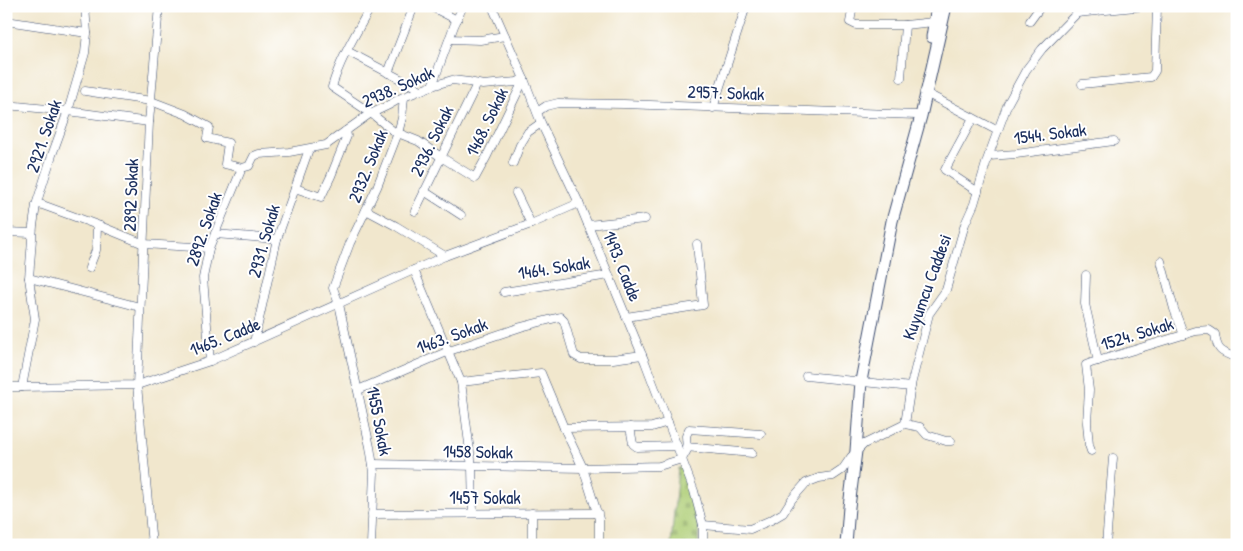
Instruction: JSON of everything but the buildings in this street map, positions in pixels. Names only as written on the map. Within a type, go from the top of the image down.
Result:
[{"type":"highway","points":[[845,545],[859,381],[885,219],[916,115],[925,92],[937,6]]},
{"type":"highway","points":[[859,381],[892,221],[946,6]]},
{"type":"street","name":"2921. Sokak","points":[[28,278],[37,203],[85,53],[87,33],[84,6]]},
{"type":"street","name":"2892 Sokak","points":[[137,385],[149,122],[159,6]]},
{"type":"street","points":[[371,6],[347,52],[332,87],[392,130],[418,141],[441,157]]},
{"type":"street","points":[[388,73],[414,6]]},
{"type":"street","points":[[430,6],[457,20]]},
{"type":"street","points":[[432,86],[463,6]]},
{"type":"street","name":"1493. Cadde","points":[[492,6],[541,123],[579,202],[642,355],[694,491],[703,525],[703,545]]},
{"type":"street","points":[[713,108],[746,6]]},
{"type":"street","points":[[853,6],[850,22],[856,25],[905,25],[934,22]]},
{"type":"street","points":[[1030,21],[1041,6]]},
{"type":"street","name":"Kuyumcu Caddesi","points":[[905,424],[911,387],[929,314],[946,290],[966,224],[1008,103],[1026,70],[1042,49],[1084,6]]},
{"type":"street","points":[[1077,13],[1145,6]]},
{"type":"street","points":[[1082,84],[1151,77],[1155,71],[1157,6]]},
{"type":"street","points":[[6,21],[87,33]]},
{"type":"street","points":[[901,78],[905,25]]},
{"type":"street","points":[[449,39],[480,40],[505,36]]},
{"type":"street","points":[[347,52],[421,90]]},
{"type":"street","name":"2938. Sokak","points":[[242,168],[249,166],[254,156],[259,154],[274,154],[326,145],[372,114],[404,97],[432,86],[452,80],[483,85],[517,82],[524,79]]},
{"type":"street","name":"1468. Sokak","points":[[441,157],[475,178],[524,79]]},
{"type":"street","name":"2936. Sokak","points":[[415,211],[477,84]]},
{"type":"street","points":[[85,91],[151,102],[185,114],[209,128],[207,138],[228,143],[225,164],[242,168]]},
{"type":"street","points":[[925,92],[998,131]]},
{"type":"street","name":"2932. Sokak","points":[[339,304],[334,288],[350,243],[377,186],[398,133],[404,97]]},
{"type":"street","name":"2957. Sokak","points":[[537,112],[546,106],[558,103],[916,115]]},
{"type":"street","points":[[6,105],[149,122]]},
{"type":"street","points":[[973,118],[945,170],[978,192]]},
{"type":"street","points":[[513,163],[520,145],[528,132],[541,123]]},
{"type":"street","points":[[295,188],[321,197],[347,136],[346,130]]},
{"type":"street","name":"1544. Sokak","points":[[989,156],[1114,141]]},
{"type":"street","name":"2931. Sokak","points":[[254,342],[277,239],[309,149]]},
{"type":"street","name":"2892. Sokak","points":[[210,361],[203,278],[209,248],[242,168]]},
{"type":"street","points":[[424,191],[461,215]]},
{"type":"street","points":[[516,193],[531,224]]},
{"type":"street","name":"1465. Cadde","points":[[6,387],[137,385],[210,361],[445,256],[531,224],[579,202]]},
{"type":"street","points":[[37,203],[144,244],[209,248]]},
{"type":"street","points":[[366,210],[445,256]]},
{"type":"street","points":[[588,225],[646,220]]},
{"type":"street","points":[[89,268],[96,250],[97,227],[100,226]]},
{"type":"street","points":[[6,232],[32,233]]},
{"type":"street","points":[[215,234],[277,239]]},
{"type":"street","points":[[626,316],[703,305],[697,244]]},
{"type":"street","points":[[1161,261],[1174,309],[1184,335]]},
{"type":"street","points":[[414,270],[461,382],[472,467],[472,514]]},
{"type":"street","name":"1464. Sokak","points":[[504,292],[609,274]]},
{"type":"street","points":[[1086,275],[1085,304],[1098,361]]},
{"type":"street","points":[[22,387],[34,320],[28,278],[140,307]]},
{"type":"street","name":"1455 Sokak","points":[[339,304],[373,464],[371,545]]},
{"type":"street","name":"1463. Sokak","points":[[358,390],[449,351],[522,327],[560,317],[564,321],[574,355],[581,359],[613,359],[642,355]]},
{"type":"street","name":"1524. Sokak","points":[[1091,451],[1087,423],[1089,390],[1086,366],[1196,331],[1210,330],[1215,334],[1216,344],[1222,353],[1237,358]]},
{"type":"street","points":[[461,382],[541,373],[583,468],[598,514],[599,545]]},
{"type":"street","points":[[806,376],[911,387]]},
{"type":"street","points":[[137,385],[152,545]]},
{"type":"street","points":[[564,428],[652,427],[668,422]]},
{"type":"street","points":[[703,525],[750,529],[771,520],[783,513],[806,483],[819,478],[833,476],[842,470],[853,454],[864,444],[905,424],[920,427],[927,435],[951,440]]},
{"type":"street","points":[[630,427],[633,444],[637,447],[677,446]]},
{"type":"street","points":[[682,459],[687,450],[686,436],[689,429],[761,434]]},
{"type":"street","points":[[686,447],[752,452]]},
{"type":"street","points":[[1106,545],[1113,458]]},
{"type":"street","name":"1458 Sokak","points":[[373,464],[583,468],[659,466],[682,459]]},
{"type":"street","name":"1457 Sokak","points":[[372,514],[598,514]]},
{"type":"street","points":[[532,514],[532,545]]},
{"type":"green space","points":[[678,468],[682,468],[699,515],[698,545],[671,545]]}]
